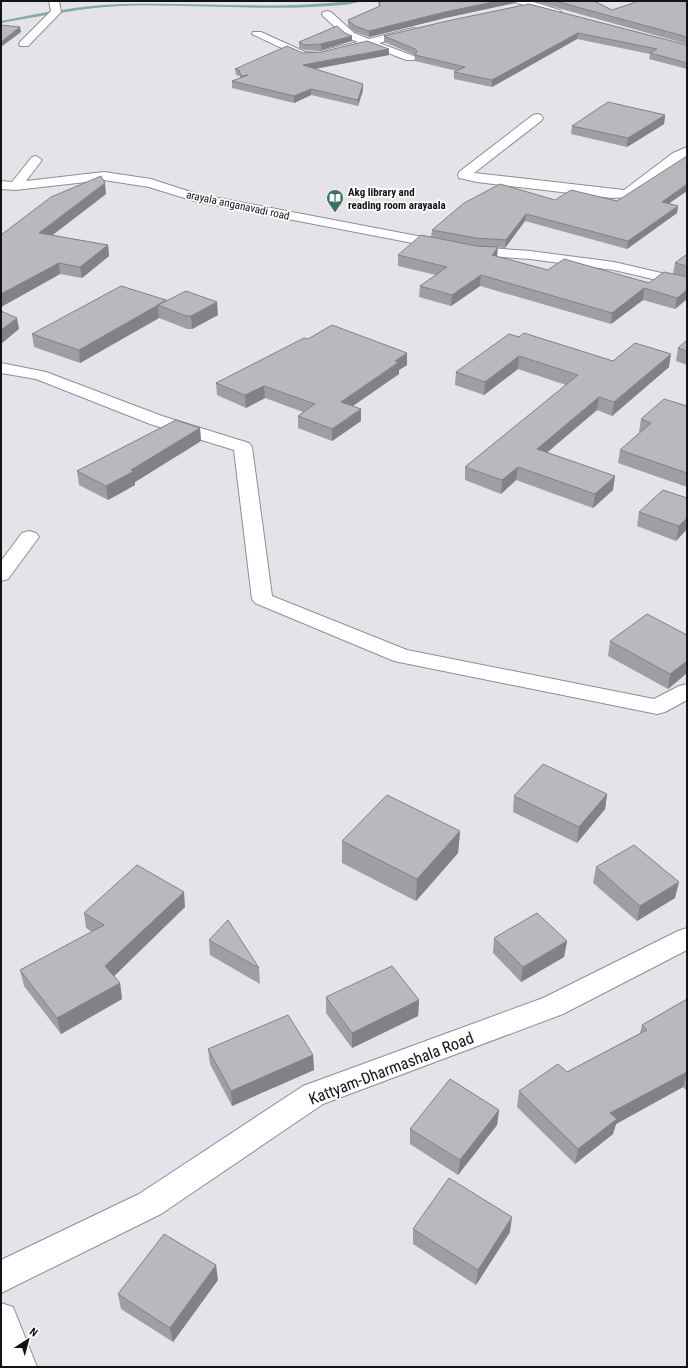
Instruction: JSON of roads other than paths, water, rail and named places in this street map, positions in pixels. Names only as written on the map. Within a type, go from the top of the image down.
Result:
[{"type":"street","points":[[24,44],[56,12],[54,1]]},
{"type":"street","points":[[521,5],[565,14]]},
{"type":"street","points":[[327,14],[350,35],[410,58]]},
{"type":"street","points":[[257,34],[302,55],[321,54],[422,28]]},
{"type":"street","points":[[537,118],[464,174],[477,178],[612,194],[627,194],[677,156],[687,151]]},
{"type":"street","points":[[15,186],[36,160]]},
{"type":"street","name":"arayala anganavadi road","points":[[1,185],[15,186],[104,176],[151,183],[194,197],[475,251],[530,255],[614,266],[687,283]]},
{"type":"street","points":[[1,368],[40,375],[156,420],[243,447],[262,599],[402,656],[657,707],[687,691]]},
{"type":"street","points":[[1,575],[28,537]]},
{"type":"street","name":"Kattyam-Dharmashala Road","points":[[1,1277],[150,1204],[313,1095],[553,1006],[687,938]]},
{"type":"street","points":[[1,1319],[20,1367]]},
{"type":"waterway","points":[[1,22],[55,11],[122,5],[292,7],[359,1]]},
{"type":"place","name":"Akg library and reading room arayaala","points":[[335,213]]}]
